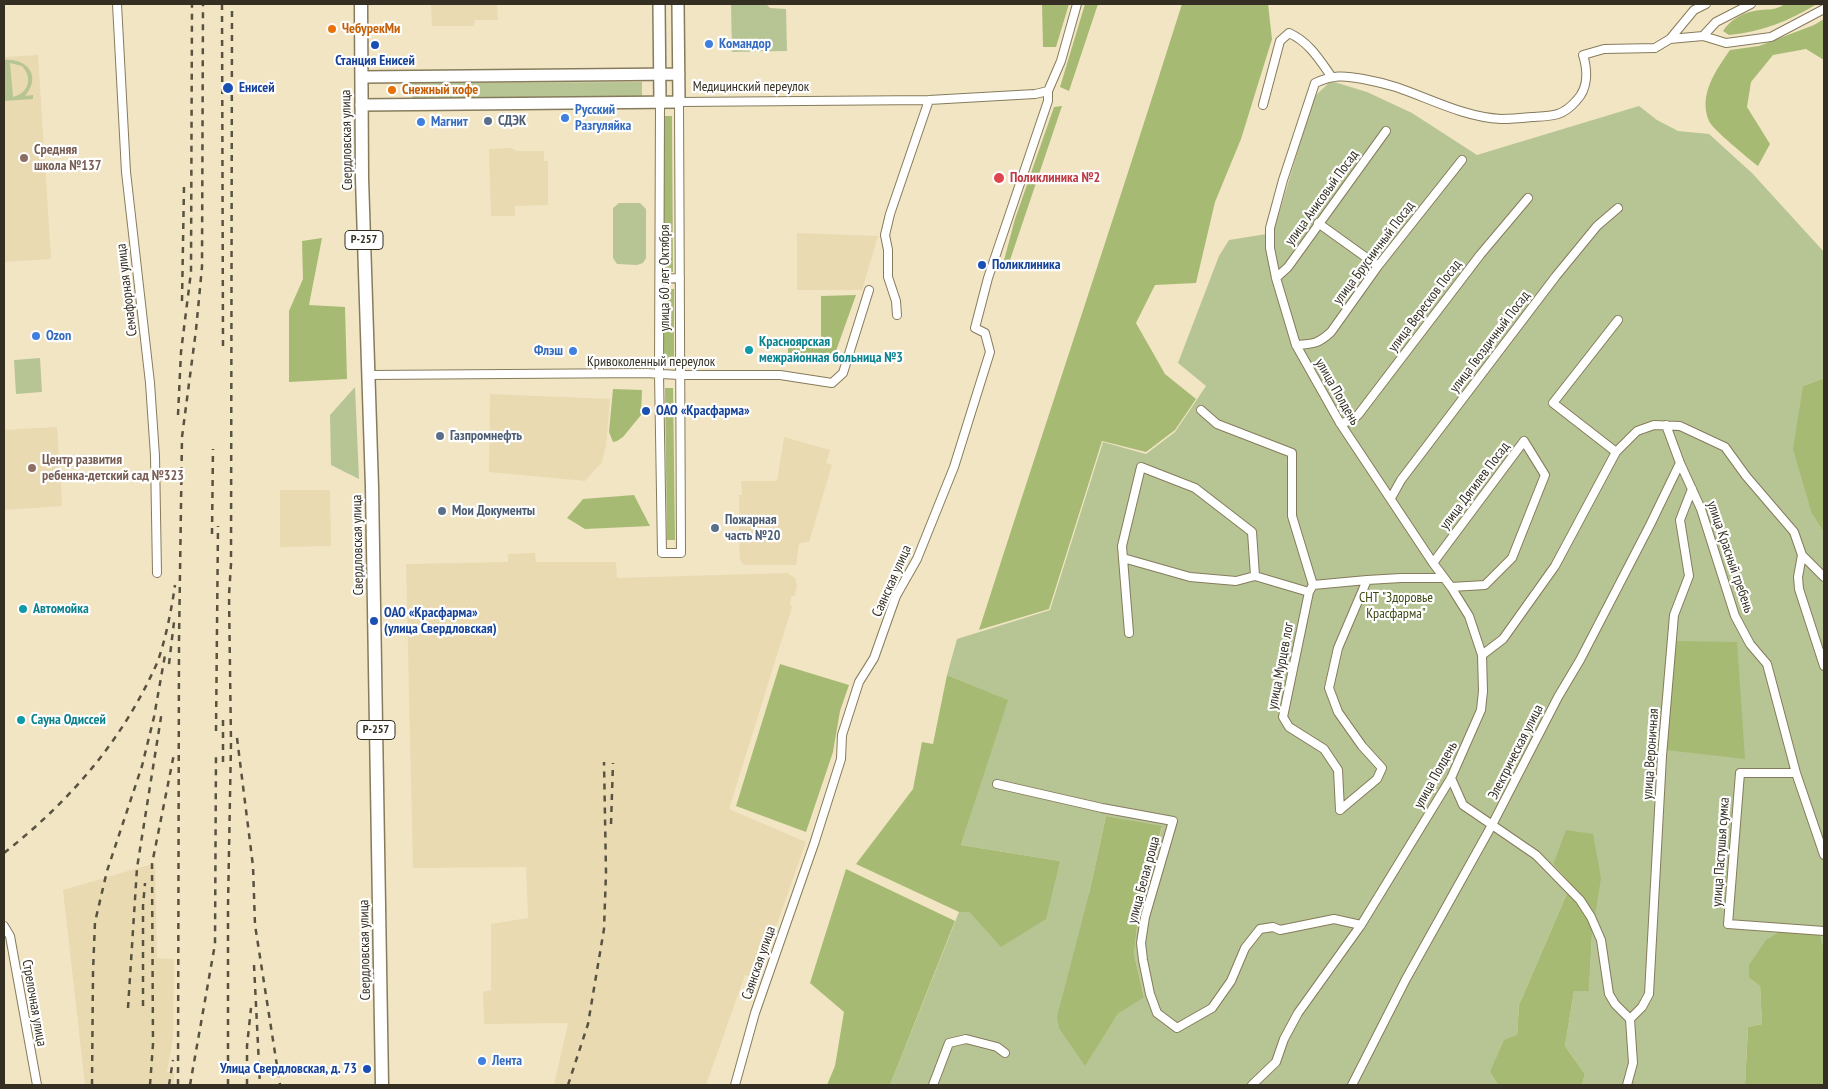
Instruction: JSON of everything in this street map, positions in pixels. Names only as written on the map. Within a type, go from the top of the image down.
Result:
[{"type":"highway","name":"Свердловская улица","points":[[361,4],[362,193],[368,375],[382,1085]]},
{"type":"main road","name":"улица 60 лет Октября","points":[[659,4],[660,103]]},
{"type":"main road","name":"улица 60 лет Октября","points":[[678,4],[679,102]]},
{"type":"main road","name":"Медицинский переулок","points":[[362,77],[679,74]]},
{"type":"main road","name":"Медицинский переулок","points":[[362,105],[679,102]]},
{"type":"street","name":"Семафорная улица","points":[[117,4],[126,172],[150,383],[155,456],[157,573]]},
{"type":"street","points":[[1048,91],[1061,61],[1077,4]]},
{"type":"street","points":[[1262,105],[1280,40],[1289,33],[1298,37],[1314,52],[1331,76],[1361,78],[1396,87],[1463,112],[1501,119],[1554,116],[1568,110],[1580,97],[1585,86],[1586,76],[1586,65],[1583,55],[1604,49],[1655,48],[1670,39],[1694,10],[1706,4]]},
{"type":"street","points":[[1703,36],[1716,22],[1751,4]]},
{"type":"street","points":[[1670,39],[1703,36],[1726,43],[1771,37],[1824,9]]},
{"type":"street","name":"улица Полдень","points":[[1252,1085],[1276,1062],[1284,1040],[1298,1013],[1361,925],[1451,778],[1481,710],[1483,691],[1482,654],[1469,616],[1340,423],[1296,345],[1276,278],[1270,248],[1270,228],[1283,180],[1315,83],[1331,76]]},
{"type":"street","name":"Медицинский переулок","points":[[679,102],[929,100],[1035,94],[1048,91]]},
{"type":"street","name":"Саянская улица","points":[[735,1085],[743,1063],[755,1013],[814,844],[841,759],[842,735],[859,682],[874,658],[896,596],[916,559],[960,448],[990,352],[985,333],[975,328],[988,278],[1048,102],[1048,91]]},
{"type":"street","points":[[897,315],[896,301],[888,277],[888,250],[885,235],[892,208],[929,100]]},
{"type":"street","name":"улица 60 лет Октября","points":[[660,103],[659,374],[662,553],[681,553],[679,102]]},
{"type":"street","name":"улица Анисовый Посад","points":[[1276,278],[1288,268],[1318,223],[1386,131]]},
{"type":"street","name":"улица Брусничный Посад","points":[[1296,345],[1313,344],[1321,341],[1331,332],[1378,266],[1462,160]]},
{"type":"street","name":"улица Вересков Посад","points":[[1340,423],[1351,421],[1358,415],[1480,255],[1528,198]]},
{"type":"street","name":"улица Гвоздичный Посад","points":[[1391,498],[1407,473],[1556,276],[1597,226],[1618,208]]},
{"type":"street","points":[[1318,223],[1378,266]]},
{"type":"street","points":[[660,279],[680,278]]},
{"type":"street","name":"Кривоколенный переулок","points":[[368,375],[780,375],[832,383],[843,372],[869,290]]},
{"type":"street","points":[[1616,452],[1553,404],[1618,320]]},
{"type":"street","name":"улица Мурцев лог","points":[[1201,410],[1217,424],[1292,453],[1292,516],[1311,589],[1283,717],[1289,727],[1324,749],[1338,770],[1340,810],[1377,779],[1382,768],[1362,746],[1338,712],[1329,688],[1338,648],[1367,580]]},
{"type":"street","points":[[1482,654],[1503,639],[1555,566],[1616,452],[1637,431],[1654,425],[1680,426],[1725,448],[1794,532],[1802,555],[1824,577]]},
{"type":"street","points":[[1666,426],[1680,463]]},
{"type":"street","name":"улица Дягилев Посад","points":[[1433,563],[1524,442],[1546,475],[1512,558],[1485,585],[1451,587]]},
{"type":"street","name":"улица Красный гребень","points":[[1680,463],[1701,509],[1735,616],[1750,644],[1767,664],[1796,773],[1824,855]]},
{"type":"street","name":"Электрическая улица","points":[[1352,1085],[1406,979],[1492,825],[1558,697],[1585,652],[1680,463]]},
{"type":"street","points":[[1129,633],[1122,546],[1141,467],[1195,488],[1252,532],[1255,576]]},
{"type":"street","name":"улица Вероничная","points":[[1630,1019],[1642,1008],[1649,994],[1662,756],[1674,615],[1689,576],[1680,520],[1692,489]]},
{"type":"street","points":[[1802,555],[1798,577],[1799,589],[1824,666]]},
{"type":"street","points":[[1123,558],[1190,577],[1236,581],[1255,576],[1311,589],[1367,580],[1444,578]]},
{"type":"street","name":"улица Пастушья сумка","points":[[1796,773],[1740,773],[1728,924],[1824,930]]},
{"type":"street","points":[[1451,778],[1463,805],[1536,855],[1580,900],[1591,917],[1601,940],[1609,994],[1615,1004],[1630,1019],[1633,1063],[1627,1085]]},
{"type":"street","name":"улица Белая роща","points":[[996,784],[1102,808],[1173,821],[1145,916],[1141,943],[1142,960],[1150,994],[1157,1013],[1177,1028],[1212,1008],[1231,981],[1244,948],[1260,929],[1273,927],[1280,930],[1334,920],[1361,925]]},
{"type":"street","name":"Стрелочная улица","points":[[4,926],[10,936],[37,1085]]},
{"type":"street","points":[[933,1085],[949,1043],[966,1039],[997,1047],[1004,1053]]},
{"type":"shaded area","points":[[431,4],[497,4],[498,20],[475,20],[474,26],[432,26]]},
{"type":"shaded area","name":"Средняя школа №137","points":[[38,55],[51,259],[4,262],[4,57]]},
{"type":"shaded area","points":[[511,148],[517,151],[544,151],[544,161],[548,161],[548,205],[515,206],[515,216],[491,216],[489,149]]},
{"type":"shaded area","points":[[797,233],[878,236],[862,290],[797,290]]},
{"type":"shaded area","points":[[490,394],[610,399],[606,446],[602,462],[585,481],[489,472]]},
{"type":"shaded area","name":"Центр развития ребенка-детский сад №323","points":[[57,427],[62,506],[4,510],[4,430]]},
{"type":"shaded area","points":[[784,437],[830,450],[826,463],[832,465],[809,542],[799,543],[796,565],[744,565],[740,560],[739,540],[739,495],[742,495],[741,481],[777,481]]},
{"type":"shaded area","points":[[280,490],[330,490],[331,546],[280,547]]},
{"type":"shaded area","points":[[535,553],[536,562],[616,562],[617,578],[787,573],[795,578],[797,586],[795,595],[791,597],[790,604],[792,607],[729,809],[806,842],[757,980],[745,975],[706,1085],[554,1085],[568,1023],[484,1024],[483,992],[491,990],[491,924],[528,918],[526,867],[413,868],[406,564],[508,562],[508,554]]},
{"type":"shaded area","points":[[155,864],[157,958],[174,959],[173,1038],[167,1072],[174,1073],[174,1085],[85,1085],[63,890]]},
{"type":"green space","points":[[731,4],[766,4],[770,8],[786,9],[787,51],[732,52]]},
{"type":"green space","points":[[1042,4],[1069,4],[1056,47],[1043,47]]},
{"type":"green space","points":[[1085,4],[1098,4],[1069,91],[1060,87]]},
{"type":"green space","points":[[1182,4],[1268,4],[1272,39],[1241,139],[1215,202],[1196,283],[1155,285],[1136,323],[1165,374],[1196,399],[1175,430],[1146,452],[1102,441],[1049,609],[979,630],[1132,161]]},
{"type":"green space","points":[[1785,4],[1817,4],[1796,16],[1764,28],[1729,35],[1723,31],[1736,18],[1749,12],[1773,9]]},
{"type":"green space","points":[[1824,19],[1824,60],[1806,49],[1773,55],[1751,82],[1747,107],[1770,144],[1758,166],[1723,137],[1709,121],[1706,111],[1707,92],[1714,74],[1730,50],[1759,46],[1814,25]]},
{"type":"green space","points":[[4,60],[19,62],[30,70],[32,75],[30,89],[25,96],[33,95],[33,99],[4,101]],"holes":[[[10,63],[22,66],[27,75],[28,85],[23,92],[13,97]]]},
{"type":"green space","name":"СНТ \"Здоровье Красфарма\"","points":[[1331,81],[1367,92],[1412,113],[1477,155],[1639,106],[1657,120],[1678,131],[1709,134],[1752,173],[1824,252],[1824,378],[1803,386],[1812,514],[1824,533],[1824,949],[1820,934],[1749,978],[1760,986],[1762,1024],[1748,1027],[1745,1085],[1582,1085],[1585,1074],[1565,1046],[1574,991],[1589,991],[1592,935],[1567,830],[1553,864],[1571,884],[1519,1005],[1517,1035],[1490,1072],[1498,1085],[890,1085],[959,912],[969,912],[1001,946],[1060,861],[961,845],[1007,700],[947,675],[957,639],[1050,610],[1103,442],[1146,454],[1175,432],[1206,386],[1178,363],[1219,256],[1229,240],[1273,233],[1314,97]],"holes":[[[1106,816],[1162,827],[1138,917],[1134,954],[1144,996],[1118,1014],[1085,1065],[1089,894]]]},
{"type":"green space","points":[[642,82],[642,98],[412,99],[412,83]]},
{"type":"green space","points":[[1062,106],[1008,266],[1003,264],[1015,219],[1054,107]]},
{"type":"green space","points":[[663,116],[672,116],[673,272],[664,272]]},
{"type":"green space","points":[[619,203],[640,203],[646,209],[646,258],[643,263],[637,265],[617,264],[613,258],[613,208]]},
{"type":"green space","points":[[322,238],[309,305],[345,307],[347,379],[289,382],[289,311],[303,279],[302,241]]},
{"type":"green space","points":[[662,289],[674,289],[674,363],[663,363]]},
{"type":"green space","points":[[856,295],[832,362],[788,362],[788,344],[821,343],[821,296]]},
{"type":"green space","points":[[40,358],[42,392],[16,394],[14,360]]},
{"type":"green space","points":[[1824,378],[1824,533],[1812,514],[1793,449],[1803,386]]},
{"type":"green space","points":[[355,387],[359,479],[331,465],[330,415]]},
{"type":"green space","points":[[665,388],[673,388],[675,540],[667,540]]},
{"type":"green space","points":[[613,389],[642,390],[641,415],[623,437],[613,442],[609,432]]},
{"type":"green space","points":[[634,495],[650,526],[585,529],[567,518],[583,499]]},
{"type":"green space","points":[[1675,641],[1737,642],[1745,759],[1666,750]]},
{"type":"green space","points":[[780,664],[849,685],[840,711],[833,752],[806,832],[736,806]]},
{"type":"green space","points":[[947,675],[1008,700],[961,845],[1060,861],[1046,919],[1001,947],[969,912],[959,912],[856,864],[913,789],[922,742],[933,744]]},
{"type":"green space","points":[[1106,816],[1162,826],[1138,917],[1134,954],[1144,997],[1118,1014],[1085,1066],[1059,1028],[1057,1017],[1089,894]]},
{"type":"green space","points":[[1566,830],[1593,834],[1601,878],[1592,935],[1589,991],[1574,991],[1565,1046],[1585,1074],[1582,1085],[1498,1085],[1490,1072],[1504,1040],[1517,1035],[1519,1005],[1571,884],[1553,864]]},
{"type":"green space","points":[[846,869],[955,921],[890,1085],[827,1085],[835,1066],[844,1012],[810,983]]},
{"type":"green space","points":[[1781,931],[1820,934],[1824,949],[1824,1085],[1745,1085],[1748,1027],[1762,1024],[1760,986],[1749,978],[1749,965],[1766,940]]},
{"type":"railway","points":[[178,415],[181,352],[191,272],[192,4]]},
{"type":"railway","points":[[178,1085],[179,641],[182,437],[202,267],[203,4]]},
{"type":"railway","points":[[222,4],[223,348]]},
{"type":"railway","points":[[228,1085],[228,906],[231,742],[229,595],[231,564],[232,4]]},
{"type":"railway","points":[[182,301],[184,186]]},
{"type":"railway","points":[[212,534],[213,449]]},
{"type":"railway","points":[[216,731],[218,526]]},
{"type":"railway","points":[[4,853],[51,812],[72,790],[111,743],[128,718],[160,655],[168,625],[175,585]]},
{"type":"railway","points":[[169,664],[174,622]]},
{"type":"railway","points":[[92,1085],[95,922],[107,871],[142,766],[154,717],[165,655]]},
{"type":"railway","points":[[128,1008],[137,868],[162,711]]},
{"type":"railway","points":[[223,720],[223,765]]},
{"type":"railway","points":[[237,738],[253,866],[255,925],[280,1085]]},
{"type":"railway","points":[[190,1085],[215,944],[216,753]]},
{"type":"railway","points":[[150,1085],[153,1044],[152,864],[174,754]]},
{"type":"railway","points":[[568,1085],[588,1024],[604,929],[606,873],[604,762]]},
{"type":"railway","points":[[611,824],[613,763]]},
{"type":"railway","points":[[143,1006],[143,906],[145,883]]},
{"type":"railway","points":[[254,965],[260,1085]]},
{"type":"railway","points":[[247,1085],[247,1046],[251,1008]]},
{"type":"railway","points":[[169,1085],[173,1060]]},
{"type":"place","name":"ЧебурекМи","points":[[332,29]]},
{"type":"place","name":"Командор","points":[[709,44]]},
{"type":"place","name":"Станция Енисей","points":[[375,45]]},
{"type":"place","name":"Енисей","points":[[228,88]]},
{"type":"place","name":"Снежный кофе","points":[[392,90]]},
{"type":"place","name":"Русский Разгуляйка","points":[[565,118]]},
{"type":"place","name":"СДЭК","points":[[488,121]]},
{"type":"place","name":"Магнит","points":[[421,122]]},
{"type":"place","name":"Средняя школа №137","points":[[24,158]]},
{"type":"place","name":"Поликлиника №2","points":[[999,178]]},
{"type":"place","name":"Поликлиника","points":[[982,265]]},
{"type":"place","name":"Ozon","points":[[36,336]]},
{"type":"place","name":"Красноярская межрайонная больница №3","points":[[749,350]]},
{"type":"place","name":"Флэш","points":[[573,351]]},
{"type":"place","name":"ОАО «Красфарма»","points":[[646,411]]},
{"type":"place","name":"Газпромнефть","points":[[440,436]]},
{"type":"place","name":"Центр развития ребенка-детский сад №323","points":[[32,468]]},
{"type":"place","name":"Мои Документы","points":[[442,511]]},
{"type":"place","name":"Пожарная часть №20","points":[[715,528]]},
{"type":"place","name":"Автомойка","points":[[23,609]]},
{"type":"place","name":"ОАО «Красфарма» (улица Свердловская)","points":[[374,621]]},
{"type":"place","name":"Сауна Одиссей","points":[[21,720]]},
{"type":"place","name":"Лента","points":[[482,1061]]},
{"type":"place","name":"Улица Свердловская, д. 73","points":[[367,1069]]}]
